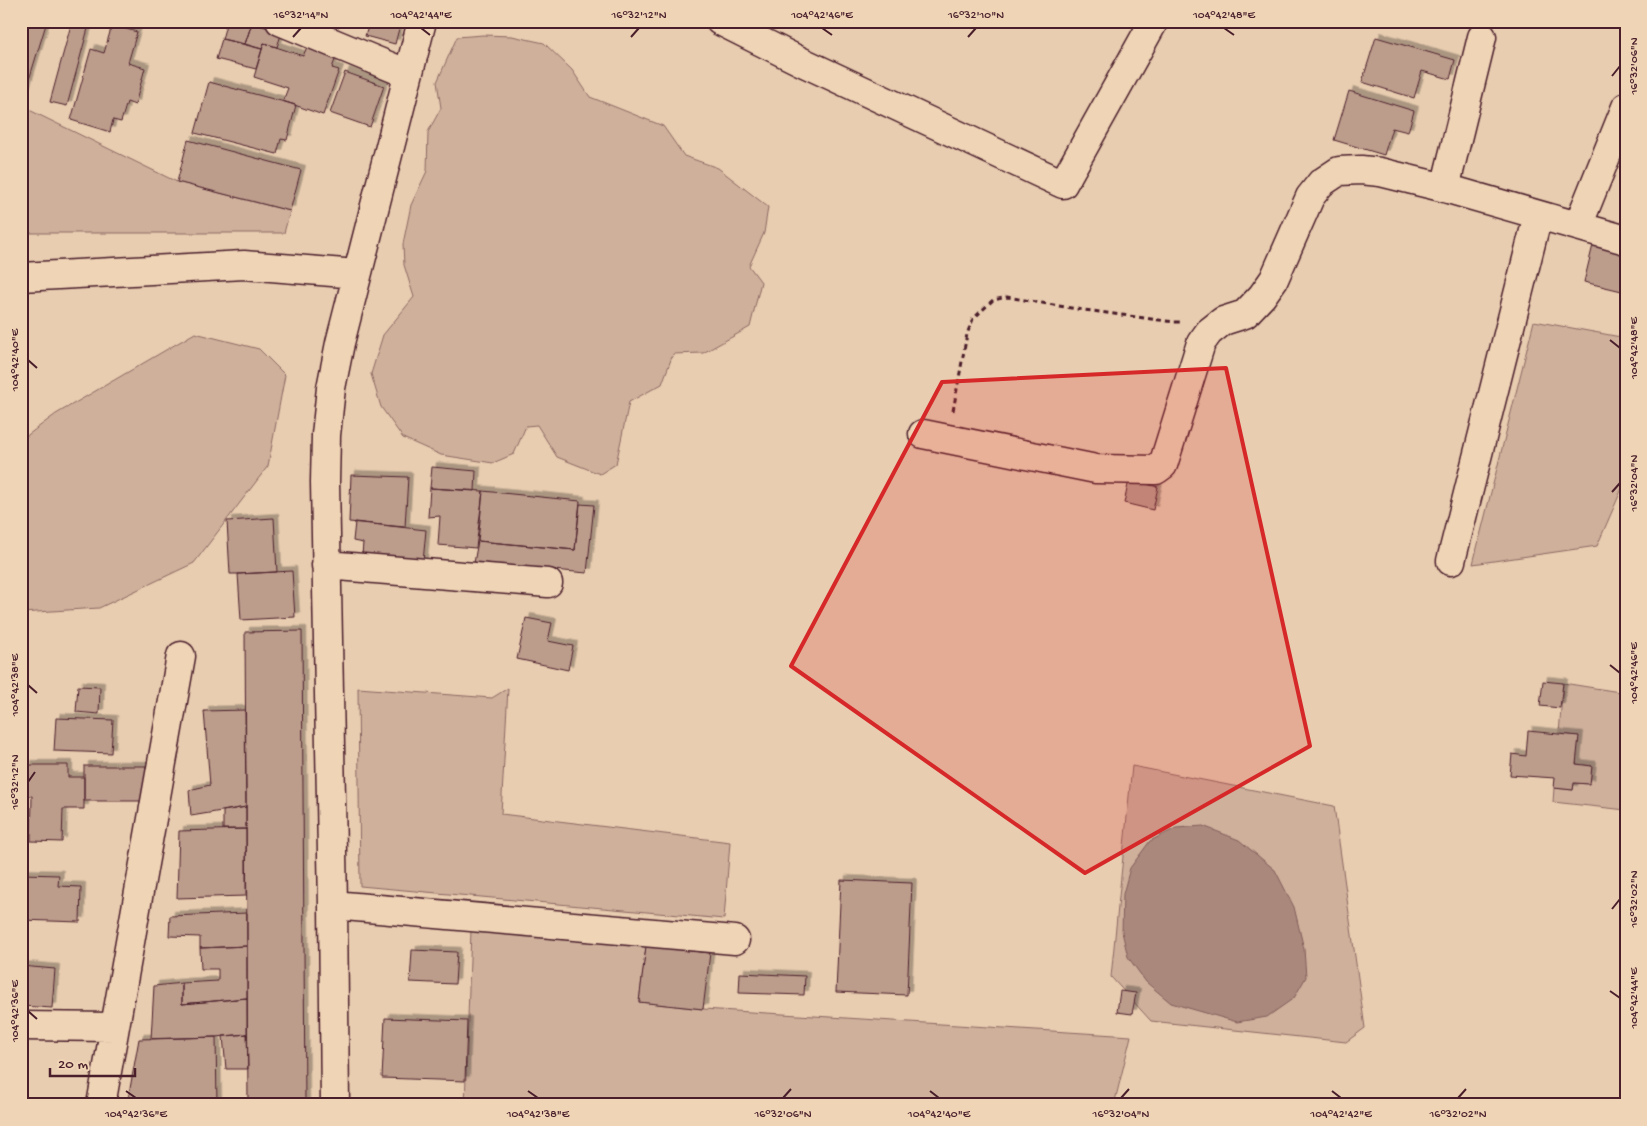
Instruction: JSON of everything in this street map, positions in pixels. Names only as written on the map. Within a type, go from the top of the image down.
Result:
[{"type":"street","points":[[280,21],[408,74]]},
{"type":"street","points":[[336,1105],[326,565],[326,435],[331,388],[340,343],[422,21]]},
{"type":"street","points":[[720,21],[798,60],[1063,184],[1154,21]]},
{"type":"street","points":[[1445,188],[1482,37]]},
{"type":"street","points":[[1578,226],[1626,107]]},
{"type":"street","points":[[935,436],[1096,469],[1156,470],[1163,464],[1201,343],[1209,332],[1223,321],[1245,314],[1262,296],[1274,279],[1310,197],[1321,183],[1339,171],[1361,170],[1380,172],[1445,188],[1626,240]]},
{"type":"street","points":[[1451,562],[1538,214]]},
{"type":"street","points":[[21,277],[244,265],[357,274]]},
{"type":"street","points":[[326,565],[548,583]]},
{"type":"street","points":[[101,1105],[181,656]]},
{"type":"street","points":[[333,905],[735,940]]},
{"type":"street","points":[[21,1026],[114,1027]]},
{"type":"path","points":[[935,436],[966,334],[973,319],[993,300],[1007,297],[1077,309],[1174,322],[1223,321]]},
{"type":"highlighted area","points":[[1226,368],[1310,746],[1085,873],[791,666],[942,382]]},
{"type":"shaded area","points":[[483,35],[512,36],[544,43],[572,70],[590,97],[663,126],[684,156],[718,168],[768,207],[764,233],[749,266],[761,282],[750,327],[703,353],[673,354],[662,384],[629,402],[616,464],[600,474],[557,457],[537,425],[526,426],[514,454],[493,463],[441,455],[403,438],[381,407],[371,374],[383,335],[414,297],[404,265],[403,244],[411,205],[427,171],[428,132],[441,108],[437,82],[457,37]]},
{"type":"shaded area","points":[[21,106],[177,182],[290,211],[284,233],[21,233]]},
{"type":"shaded area","points":[[1534,321],[1626,338],[1626,484],[1624,484],[1597,546],[1473,564]]},
{"type":"shaded area","points":[[195,333],[259,349],[285,375],[268,466],[194,563],[99,608],[21,613],[21,440],[56,414]]},
{"type":"shaded area","points":[[1563,683],[1626,693],[1626,810],[1553,802],[1554,788],[1573,790],[1574,783],[1590,784],[1592,766],[1576,764],[1578,736],[1559,734]]},
{"type":"shaded area","points":[[358,688],[492,698],[508,688],[501,814],[730,842],[724,919],[360,886]]},
{"type":"shaded area","points":[[1132,766],[1334,806],[1365,1028],[1346,1042],[1151,1021],[1111,977]]},
{"type":"shaded area","points":[[1203,826],[1239,840],[1275,870],[1294,907],[1304,949],[1306,977],[1294,998],[1267,1017],[1237,1022],[1171,1003],[1146,982],[1128,957],[1122,932],[1123,894],[1130,868],[1150,841],[1176,828]]},
{"type":"shaded area","points":[[471,930],[646,946],[639,1002],[703,1009],[1131,1036],[1114,1105],[465,1105]]},
{"type":"building","points":[[21,21],[47,21],[21,106]]},
{"type":"building","points":[[72,21],[90,21],[67,106],[50,102]]},
{"type":"building","points":[[227,21],[246,21],[252,23],[245,44],[222,39]]},
{"type":"building","points":[[370,21],[401,21],[395,44],[365,36]]},
{"type":"building","points":[[252,23],[282,32],[277,47],[264,43],[262,49],[245,44]]},
{"type":"building","points":[[112,25],[137,32],[128,63],[145,68],[135,105],[127,102],[121,122],[113,120],[110,132],[71,120],[91,49],[104,53]]},
{"type":"building","points":[[1376,37],[1455,60],[1450,79],[1422,71],[1414,98],[1362,82]]},
{"type":"building","points":[[222,39],[262,49],[256,69],[216,59]]},
{"type":"building","points":[[264,43],[303,56],[307,47],[336,57],[332,68],[339,70],[323,115],[283,101],[288,88],[254,77]]},
{"type":"building","points":[[345,72],[384,86],[370,127],[330,113]]},
{"type":"building","points":[[209,82],[296,105],[287,140],[281,139],[277,154],[195,133]]},
{"type":"building","points":[[1349,91],[1414,111],[1408,132],[1392,128],[1384,155],[1334,140]]},
{"type":"building","points":[[188,140],[301,170],[290,211],[177,182]]},
{"type":"building","points":[[1593,245],[1626,253],[1626,292],[1584,282]]},
{"type":"building","points":[[432,467],[476,471],[475,491],[430,488]]},
{"type":"building","points":[[351,475],[408,477],[405,527],[349,522]]},
{"type":"building","points":[[1129,480],[1158,487],[1153,510],[1124,503]]},
{"type":"building","points":[[430,488],[483,491],[476,548],[438,545],[440,516],[428,517]]},
{"type":"building","points":[[483,491],[580,501],[575,550],[478,541]]},
{"type":"building","points":[[580,504],[594,505],[587,573],[474,563],[478,541],[575,550]]},
{"type":"building","points":[[274,518],[277,572],[230,574],[227,521]]},
{"type":"building","points":[[355,522],[426,530],[423,562],[362,555],[363,543],[353,541]]},
{"type":"building","points":[[292,571],[295,617],[241,620],[238,574]]},
{"type":"building","points":[[526,618],[552,623],[548,641],[573,646],[568,670],[517,659]]},
{"type":"building","points":[[302,631],[305,1105],[248,1105],[245,632]]},
{"type":"building","points":[[1543,681],[1563,683],[1560,708],[1540,706]]},
{"type":"building","points":[[78,686],[100,687],[99,714],[76,712]]},
{"type":"building","points":[[245,710],[246,807],[191,816],[189,790],[210,785],[204,711]]},
{"type":"building","points":[[56,718],[113,720],[111,753],[54,751]]},
{"type":"building","points":[[1528,731],[1579,736],[1576,764],[1592,766],[1590,784],[1574,783],[1573,790],[1554,788],[1555,778],[1510,775],[1512,754],[1526,756]]},
{"type":"building","points":[[27,765],[68,765],[68,777],[84,777],[84,809],[63,809],[62,842],[31,841],[32,796],[21,796],[21,774],[27,774]]},
{"type":"building","points":[[84,766],[146,766],[146,801],[84,801]]},
{"type":"building","points":[[246,807],[246,829],[223,829],[223,811]]},
{"type":"building","points":[[246,829],[246,896],[177,898],[179,831]]},
{"type":"building","points":[[22,874],[59,875],[58,886],[81,887],[80,922],[21,920]]},
{"type":"building","points":[[841,880],[912,883],[907,995],[836,992]]},
{"type":"building","points":[[247,913],[247,946],[200,948],[200,937],[169,936],[170,916]]},
{"type":"building","points":[[247,946],[247,998],[182,1004],[182,983],[218,981],[218,969],[201,969],[200,948]]},
{"type":"building","points":[[646,946],[710,953],[703,1009],[639,1002]]},
{"type":"building","points":[[412,950],[457,952],[455,984],[410,982]]},
{"type":"building","points":[[21,966],[55,969],[52,1008],[21,1006]]},
{"type":"building","points":[[740,973],[805,976],[804,995],[739,993]]},
{"type":"building","points":[[182,983],[182,1004],[247,998],[247,1034],[151,1039],[154,986]]},
{"type":"building","points":[[1120,991],[1136,993],[1132,1014],[1117,1012]]},
{"type":"building","points":[[385,1018],[467,1021],[465,1081],[382,1078]]},
{"type":"building","points":[[247,1034],[248,1069],[226,1069],[223,1036]]},
{"type":"building","points":[[216,1037],[217,1105],[127,1105],[139,1039]]}]
